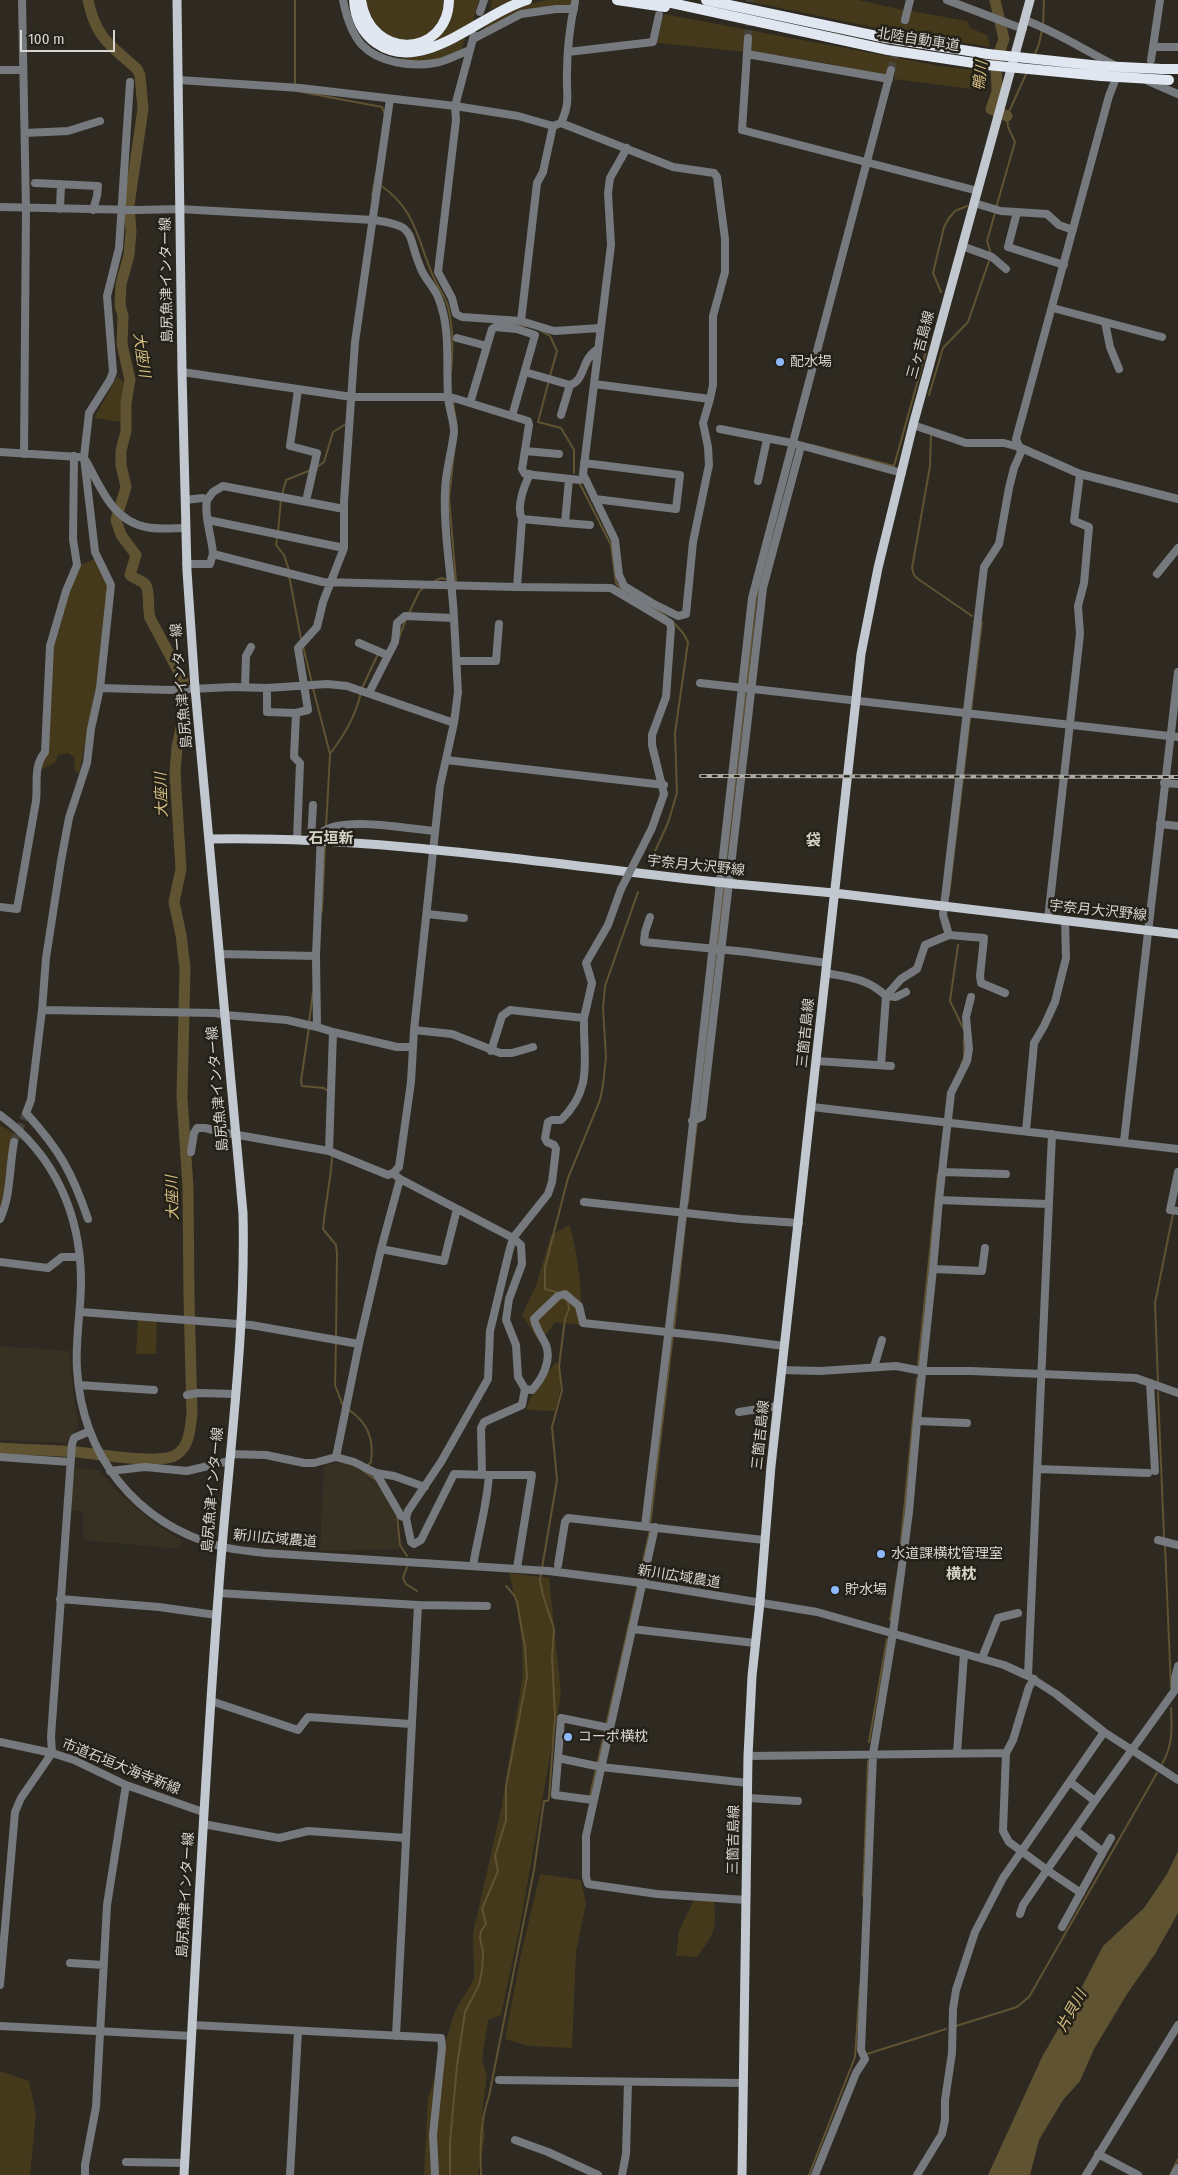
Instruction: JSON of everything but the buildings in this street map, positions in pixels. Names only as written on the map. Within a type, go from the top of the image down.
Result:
[{"type":"highway","points":[[354,0],[360,24],[371,39],[386,49],[404,52],[424,50],[442,44],[495,12],[526,0]]},
{"type":"highway","points":[[361,0],[365,17],[375,32],[389,41],[404,45],[420,42],[439,29],[447,16],[449,0]]},
{"type":"highway","points":[[617,0],[745,20]]},
{"type":"highway","name":"北陸自動車道","points":[[658,0],[888,50],[986,65],[1101,76],[1173,80]]},
{"type":"highway","name":"北陸自動車道","points":[[706,0],[886,38],[988,54],[1101,66],[1178,69]]},
{"type":"main road","name":"島尻魚津インター線","points":[[177,0],[186,564],[195,688],[243,1213],[244,1246],[235,1394],[221,1547],[203,1812],[184,2175]]},
{"type":"main road","name":"三ヶ吉島線","points":[[855,702],[869,612],[913,425],[1030,0]]},
{"type":"main road","name":"三箇吉島線","points":[[742,2175],[748,1756],[755,1643],[784,1346],[812,1107],[855,702]]},
{"type":"main road","name":"宇奈月大沢野線","points":[[210,839],[316,840],[433,851],[834,893],[1178,934]]},
{"type":"street","points":[[22,0],[26,209],[24,454]]},
{"type":"street","points":[[343,0],[357,38],[364,47],[376,55],[414,65],[435,63],[470,50]]},
{"type":"street","points":[[480,12],[484,0]]},
{"type":"street","points":[[905,20],[910,0]]},
{"type":"street","points":[[947,0],[1024,24],[1073,42],[1119,69],[1178,94]]},
{"type":"street","points":[[1152,60],[1160,0]]},
{"type":"street","points":[[521,321],[537,184],[543,172],[557,124],[566,111],[569,98],[566,74],[574,5],[521,14],[474,37],[455,106],[455,130],[438,272],[452,298],[456,314],[462,317],[521,321],[554,331],[600,328]]},
{"type":"street","points":[[568,52],[653,42],[660,15]]},
{"type":"street","points":[[748,38],[742,130],[868,161],[978,191]]},
{"type":"street","points":[[1153,47],[1178,48]]},
{"type":"street","points":[[747,54],[889,79]]},
{"type":"street","points":[[950,936],[943,914],[984,567],[999,544],[1009,488],[1014,468],[1021,452],[1016,439],[1109,96],[1119,69]]},
{"type":"street","points":[[0,70],[23,70]]},
{"type":"street","points":[[692,1121],[702,1117],[722,949],[738,794],[752,598],[891,70]]},
{"type":"street","points":[[179,80],[300,88],[390,100],[455,106],[557,124],[627,148],[673,167],[714,173],[717,178],[725,239],[725,272],[712,316],[713,385],[703,423],[708,447],[708,465],[693,542],[686,614],[678,616],[623,589],[323,582],[212,554]]},
{"type":"street","points":[[88,1219],[66,1164],[45,1133],[26,1112],[31,1100],[46,958],[61,861],[69,818],[87,763],[91,729],[100,688],[111,585],[95,552],[84,457],[89,413],[113,372],[107,296],[119,248],[130,82]]},
{"type":"street","points":[[267,688],[267,712],[296,713],[308,710],[298,648],[317,627],[323,602],[344,548],[344,509],[355,342],[390,100]]},
{"type":"street","points":[[25,133],[68,132],[100,121]]},
{"type":"street","points":[[517,1568],[532,1475],[454,1474],[421,1540],[417,1543],[411,1542],[406,1518],[408,1511],[441,1462],[488,1379],[490,1331],[514,1238],[548,1194],[552,1182],[556,1149],[554,1145],[546,1142],[548,1122],[561,1120],[580,1097],[585,1068],[584,1018],[592,983],[586,963],[608,925],[621,889],[663,802],[664,785],[652,745],[652,735],[666,697],[671,628],[667,620],[623,589],[619,576],[615,540],[584,478],[584,463],[611,245],[608,193],[610,178],[627,148]]},
{"type":"street","points":[[35,183],[98,186],[93,210]]},
{"type":"street","points":[[60,209],[62,184]]},
{"type":"street","points":[[974,203],[1001,211],[1047,214],[1059,225],[1073,230]]},
{"type":"street","points":[[0,207],[93,210],[180,209],[397,223],[405,228],[410,237],[426,279],[437,296],[448,342],[448,397],[454,432],[445,491],[445,512],[453,586],[458,692],[454,723],[440,786],[414,1030],[411,1082],[399,1167],[388,1175],[329,1151],[197,1128],[194,1133],[191,1152]]},
{"type":"street","points":[[1016,212],[1008,247],[1064,265]]},
{"type":"street","points":[[962,246],[992,257],[1006,269]]},
{"type":"street","points":[[1053,308],[1162,337]]},
{"type":"street","points":[[1105,322],[1110,347],[1119,369]]},
{"type":"street","points":[[470,403],[492,329],[495,327],[518,330],[535,335],[512,416]]},
{"type":"street","points":[[457,338],[487,346]]},
{"type":"street","points":[[525,372],[570,385],[580,380],[583,367],[592,353],[598,349]]},
{"type":"street","points":[[182,372],[352,397],[448,397],[528,421],[522,469],[525,474],[569,479],[584,478]]},
{"type":"street","points":[[594,384],[710,399]]},
{"type":"street","points":[[561,415],[570,385]]},
{"type":"street","points":[[298,390],[290,446],[317,453],[306,501]]},
{"type":"street","points":[[913,425],[966,443],[1004,444],[1019,447],[1080,474],[1178,499]]},
{"type":"street","points":[[720,429],[792,443],[902,473]]},
{"type":"street","points":[[758,481],[767,439]]},
{"type":"street","points":[[645,1526],[686,1213],[692,1121],[712,948],[746,689],[763,588],[801,446]]},
{"type":"street","points":[[525,451],[558,454]]},
{"type":"street","points":[[0,452],[84,457]]},
{"type":"street","points":[[0,907],[17,910],[36,801],[38,783],[36,766],[38,760],[45,752],[50,646],[66,591],[77,565],[73,539],[74,456]]},
{"type":"street","points":[[84,457],[112,508],[129,522],[148,528],[185,528]]},
{"type":"street","points":[[584,463],[680,474],[676,509],[595,498]]},
{"type":"street","points":[[517,587],[522,519],[520,515],[520,502],[530,474]]},
{"type":"street","points":[[1048,919],[1080,634],[1078,606],[1084,584],[1090,527],[1074,521],[1080,474]]},
{"type":"street","points":[[565,523],[569,479]]},
{"type":"street","points":[[186,564],[210,564],[212,540],[206,506],[207,500],[213,492],[223,486],[344,509]]},
{"type":"street","points":[[184,500],[203,498],[207,500]]},
{"type":"street","points":[[522,519],[590,525]]},
{"type":"street","points":[[208,520],[344,548]]},
{"type":"street","points":[[1157,574],[1163,564],[1178,548]]},
{"type":"street","points":[[369,693],[394,642],[396,623],[400,619],[405,616],[454,618]]},
{"type":"street","points":[[457,661],[496,661],[499,624]]},
{"type":"street","points":[[358,643],[387,655]]},
{"type":"street","points":[[245,687],[246,656],[251,647]]},
{"type":"street","points":[[1124,1141],[1164,784],[1174,737],[1178,672]]},
{"type":"street","points":[[700,683],[966,715],[1174,737]]},
{"type":"street","points":[[100,688],[267,688],[327,684],[347,686],[442,721],[454,723]]},
{"type":"street","points":[[296,713],[294,757],[300,764],[297,839]]},
{"type":"street","points":[[446,760],[664,785]]},
{"type":"street","points":[[1164,784],[1178,784]]},
{"type":"street","points":[[313,805],[316,840],[317,1027]]},
{"type":"street","points":[[316,840],[327,827],[336,825],[357,824],[435,831]]},
{"type":"street","points":[[1160,824],[1178,826]]},
{"type":"street","points":[[427,914],[464,918]]},
{"type":"street","points":[[650,918],[644,942],[722,949],[827,963]]},
{"type":"street","points":[[1026,1131],[1034,1043],[1055,1002],[1066,958],[1065,921]]},
{"type":"street","points":[[881,1066],[886,996],[901,979],[917,969],[925,945],[950,936],[984,938],[981,983],[1005,993]]},
{"type":"street","points":[[220,954],[316,956]]},
{"type":"street","points":[[826,973],[860,979],[875,985],[886,996],[896,997],[906,992]]},
{"type":"street","points":[[815,2175],[856,2073],[865,2059],[861,2050],[873,1754],[893,1634],[909,1512],[947,1123],[951,1093],[967,1062],[969,1049],[966,1017],[971,997]]},
{"type":"street","points":[[42,1010],[216,1013],[280,1019],[397,1046],[413,1047]]},
{"type":"street","points":[[490,1051],[502,1016],[510,1010],[584,1018]]},
{"type":"street","points":[[414,1030],[452,1034],[490,1051],[512,1054],[533,1047]]},
{"type":"street","points":[[329,1151],[333,1032]]},
{"type":"street","points":[[817,1061],[891,1066]]},
{"type":"street","points":[[812,1107],[1124,1141],[1178,1149]]},
{"type":"street","name":"新川広域農道","points":[[0,1115],[33,1142],[59,1184],[75,1224],[80,1257],[80,1312],[77,1348],[78,1385],[90,1431],[104,1463],[134,1500],[176,1530],[221,1547],[264,1552],[542,1570],[634,1582],[817,1612],[982,1658],[1031,1678],[1056,1694],[1104,1732],[1178,1780]]},
{"type":"street","points":[[1052,1134],[1031,1678],[1013,1740],[1006,1753],[1003,1831],[1009,1842],[1021,1852],[1081,1893]]},
{"type":"street","points":[[0,1219],[8,1202],[10,1163],[14,1142]]},
{"type":"street","points":[[942,1172],[1006,1174]]},
{"type":"street","points":[[1178,1172],[1170,1210],[1178,1211]]},
{"type":"street","points":[[393,1173],[400,1180],[514,1238],[521,1245],[522,1264],[510,1299],[506,1320],[516,1345],[518,1377],[525,1389],[522,1405],[484,1422],[481,1428],[488,1500],[482,1518],[473,1566]]},
{"type":"street","points":[[336,1457],[359,1344],[400,1180]]},
{"type":"street","points":[[939,1200],[1049,1204]]},
{"type":"street","points":[[584,1202],[799,1223]]},
{"type":"street","points":[[381,1250],[444,1261],[457,1209]]},
{"type":"street","points":[[933,1269],[982,1270],[985,1248]]},
{"type":"street","points":[[0,1262],[48,1268],[62,1258],[80,1257]]},
{"type":"street","points":[[525,1389],[532,1390],[539,1382],[549,1357],[534,1319],[558,1296],[565,1294],[579,1306],[583,1323],[784,1346]]},
{"type":"street","points":[[80,1312],[240,1324],[359,1344]]},
{"type":"street","points":[[874,1367],[882,1340]]},
{"type":"street","points":[[782,1370],[820,1371],[896,1366],[922,1371],[1136,1378],[1161,1389],[1178,1393]]},
{"type":"street","points":[[1038,1469],[1151,1472],[1150,1383]]},
{"type":"street","points":[[78,1385],[154,1390]]},
{"type":"street","points":[[187,1395],[198,1393],[235,1394]]},
{"type":"street","points":[[740,1412],[778,1406]]},
{"type":"street","points":[[917,1421],[966,1423]]},
{"type":"street","points":[[0,1985],[15,1812],[21,1798],[52,1753],[51,1737],[72,1444],[74,1438],[90,1431]]},
{"type":"street","points":[[110,1471],[145,1467],[188,1470],[229,1458],[266,1455],[304,1463],[314,1463],[336,1457],[354,1462],[376,1473],[394,1476],[424,1486]]},
{"type":"street","points":[[0,1457],[70,1461]]},
{"type":"street","points":[[376,1473],[401,1516],[406,1518]]},
{"type":"street","points":[[558,1565],[564,1522],[568,1518],[764,1540]]},
{"type":"street","points":[[655,1527],[590,1800],[586,1836],[586,1877],[588,1884],[657,1894],[746,1900]]},
{"type":"street","points":[[1158,1540],[1178,1545]]},
{"type":"street","points":[[218,1593],[418,1605],[487,1606]]},
{"type":"street","points":[[60,1599],[159,1607],[216,1615]]},
{"type":"street","points":[[396,2036],[418,1605]]},
{"type":"street","points":[[982,1658],[998,1618],[1018,1613]]},
{"type":"street","points":[[632,1629],[755,1643]]},
{"type":"street","points":[[957,1753],[964,1654]]},
{"type":"street","points":[[1020,1914],[1023,1905],[1046,1870],[1175,1690],[1178,1666]]},
{"type":"street","points":[[211,1701],[298,1730],[308,1717],[411,1724]]},
{"type":"street","points":[[590,1800],[555,1795],[561,1718],[608,1727]]},
{"type":"street","points":[[917,2175],[942,2134],[952,2053],[953,2009],[958,1982],[975,1932],[991,1898],[1104,1732]]},
{"type":"street","name":"市道石垣大海寺新線","points":[[0,1742],[52,1753],[74,1760],[126,1785],[203,1812]]},
{"type":"street","points":[[748,1756],[1006,1753]]},
{"type":"street","points":[[558,1758],[599,1767],[748,1783]]},
{"type":"street","points":[[1070,1782],[1095,1800]]},
{"type":"street","points":[[85,2175],[85,2165],[96,2107],[107,1904],[126,1785]]},
{"type":"street","points":[[748,1798],[798,1801]]},
{"type":"street","points":[[203,1824],[279,1838],[308,1831],[406,1838]]},
{"type":"street","points":[[1075,1830],[1103,1852]]},
{"type":"street","points":[[1062,1927],[1111,1838]]},
{"type":"street","points":[[70,1963],[104,1965]]},
{"type":"street","points":[[193,2025],[441,2038],[442,2047],[433,2135],[435,2175]]},
{"type":"street","points":[[0,2026],[192,2036]]},
{"type":"street","points":[[1086,2175],[1178,2026]]},
{"type":"street","points":[[290,2175],[298,2031]]},
{"type":"street","points":[[499,2080],[744,2082]]},
{"type":"street","points":[[622,2175],[626,2154],[628,2082]]},
{"type":"street","points":[[515,2140],[548,2152],[598,2175]]},
{"type":"street","points":[[1098,2154],[1138,2175]]},
{"type":"street","points":[[126,2162],[185,2163]]},
{"type":"street","points":[[1174,2175],[1178,2168]]},
{"type":"shaded area","points":[[366,0],[445,0],[443,15],[435,27],[423,37],[411,40],[390,38],[373,24]]},
{"type":"shaded area","points":[[454,0],[479,0],[473,21],[456,33],[429,45],[428,43],[443,29],[449,19]]},
{"type":"shaded area","points":[[492,0],[513,0],[490,10]]},
{"type":"shaded area","points":[[547,0],[572,0],[572,5],[555,6],[484,30],[486,23],[519,6]]},
{"type":"shaded area","points":[[742,0],[859,0],[903,10],[903,18],[911,11],[967,21],[970,28],[987,35],[990,47],[882,29]]},
{"type":"shaded area","points":[[664,14],[940,66],[983,71],[979,82],[971,89],[894,79],[896,68],[890,66],[886,77],[820,62],[777,55],[657,43]]},
{"type":"shaded area","points":[[465,38],[462,49],[437,59],[412,61],[394,58],[422,56]]},
{"type":"shaded area","points":[[117,377],[124,382],[121,422],[94,418]]},
{"type":"shaded area","points":[[95,559],[109,587],[96,689],[79,774],[75,770],[74,757],[68,753],[58,755],[55,763],[40,770],[52,651],[65,603],[80,565]]},
{"type":"shaded area","points":[[0,1125],[15,1134],[0,1214]]},
{"type":"shaded area","points":[[570,1225],[579,1275],[581,1325],[555,1322],[540,1343],[522,1315],[536,1286],[551,1235]]},
{"type":"shaded area","points":[[138,1320],[157,1321],[156,1354],[136,1354]]},
{"type":"shaded area","points":[[0,1346],[69,1351],[79,1425],[66,1443],[0,1440]]},
{"type":"shaded area","points":[[556,1362],[561,1373],[561,1379],[555,1411],[526,1410],[535,1391]]},
{"type":"shaded area","points":[[348,1463],[367,1474],[383,1488],[395,1511],[399,1549],[320,1551],[324,1466]]},
{"type":"shaded area","points":[[72,1468],[99,1470],[121,1495],[151,1521],[182,1541],[180,1549],[83,1540],[83,1511],[69,1511]]},
{"type":"shaded area","points":[[509,1573],[549,1578],[561,1694],[519,1931],[501,2015],[488,2020],[482,2060],[487,2075],[482,2114],[485,2136],[478,2175],[424,2175],[428,2098],[455,2011],[474,1979],[473,1933],[501,1810],[523,1674],[522,1643],[517,1607]]},
{"type":"shaded area","points":[[540,1874],[581,1880],[586,1903],[576,1952],[572,2048],[528,2046],[505,2039],[521,1954]]},
{"type":"shaded area","points":[[694,1900],[714,1901],[715,1919],[713,1931],[697,1957],[676,1956],[679,1931]]},
{"type":"shaded area","points":[[0,2071],[29,2081],[36,2115],[30,2175],[0,2175]]},
{"type":"water","name":"片貝川","points":[[1178,1851],[1178,1913],[1155,1954],[1127,1994],[1094,2049],[1080,2081],[1063,2100],[1039,2140],[1030,2175],[988,2175],[1043,2055],[1073,2004],[1103,1946],[1144,1908],[1167,1874]]},
{"type":"waterway","name":"大座川","points":[[0,1448],[77,1452],[143,1459],[168,1458],[181,1451],[187,1442],[192,1414],[188,1187],[182,1097],[185,968],[174,902],[181,869],[175,773],[177,747],[183,719],[183,680],[150,618],[146,586],[130,575],[136,555],[121,535],[116,520],[126,487],[121,465],[121,451],[126,431],[126,403],[130,380],[122,344],[121,284],[129,255],[131,231],[129,205],[143,109],[140,75],[137,69],[111,46],[100,32],[91,13],[88,0]]},
{"type":"waterway","points":[[295,0],[295,85]]},
{"type":"waterway","name":"鴨川","points":[[995,0],[1004,39],[996,62],[997,92],[991,109],[1007,116]]},
{"type":"waterway","points":[[1043,25],[1044,0]]},
{"type":"waterway","points":[[1034,56],[1042,30]]},
{"type":"waterway","points":[[996,208],[1015,142],[1008,127],[1007,116],[1027,72]]},
{"type":"waterway","points":[[296,91],[382,107],[385,115]]},
{"type":"waterway","points":[[372,196],[376,174]]},
{"type":"waterway","points":[[380,185],[392,194],[408,215],[419,237],[433,276],[448,306],[452,333],[451,372]]},
{"type":"waterway","points":[[941,292],[933,273],[944,227],[955,211],[967,206]]},
{"type":"waterway","points":[[991,254],[987,241],[995,213]]},
{"type":"waterway","points":[[929,395],[943,348],[968,322],[990,258]]},
{"type":"waterway","points":[[510,324],[525,326]]},
{"type":"waterway","points":[[541,331],[550,336],[557,351],[550,376]]},
{"type":"waterway","points":[[812,445],[894,466],[928,344]]},
{"type":"waterway","points":[[549,380],[538,422],[561,428],[574,450],[574,473]]},
{"type":"waterway","points":[[453,401],[457,429]]},
{"type":"waterway","points":[[316,468],[324,462],[333,432],[346,424]]},
{"type":"waterway","points":[[931,435],[930,466],[912,568],[914,575],[918,579],[972,616]]},
{"type":"waterway","points":[[454,453],[449,498],[456,582]]},
{"type":"waterway","points":[[282,495],[286,480],[311,470]]},
{"type":"waterway","points":[[580,484],[611,545],[616,583],[624,592]]},
{"type":"waterway","points":[[278,532],[281,499]]},
{"type":"waterway","points":[[277,537],[276,545],[284,555],[289,570]]},
{"type":"waterway","points":[[747,686],[756,599],[772,541]]},
{"type":"waterway","points":[[289,575],[301,639]]},
{"type":"waterway","points":[[433,582],[441,578],[449,580]]},
{"type":"waterway","points":[[409,613],[419,592],[424,587]]},
{"type":"waterway","points":[[630,595],[648,605]]},
{"type":"waterway","points":[[654,608],[667,617]]},
{"type":"waterway","points":[[399,638],[406,619]]},
{"type":"waterway","points":[[651,860],[668,823],[677,793],[675,733],[688,642],[673,622]]},
{"type":"waterway","points":[[971,711],[982,622]]},
{"type":"waterway","points":[[303,646],[312,683]]},
{"type":"waterway","points":[[362,688],[378,654]]},
{"type":"waterway","points":[[313,688],[330,754],[326,828]]},
{"type":"waterway","points":[[724,880],[746,691]]},
{"type":"waterway","points":[[330,754],[349,725],[361,692]]},
{"type":"waterway","points":[[949,895],[970,719]]},
{"type":"waterway","points":[[322,911],[325,845]]},
{"type":"waterway","points":[[717,947],[724,887]]},
{"type":"waterway","points":[[556,1292],[545,1289],[545,1267],[568,1178],[600,1100],[606,1057],[603,1008],[605,986],[638,892]]},
{"type":"waterway","points":[[958,945],[950,1001],[964,1030]]},
{"type":"waterway","points":[[698,1116],[716,952]]},
{"type":"waterway","points":[[309,1022],[313,992]]},
{"type":"waterway","points":[[309,1027],[301,1081],[302,1086],[324,1088],[329,1092]]},
{"type":"waterway","points":[[961,1065],[964,1058],[964,1037]]},
{"type":"waterway","points":[[688,1203],[697,1121]]},
{"type":"waterway","points":[[332,1156],[323,1229],[336,1245],[337,1253],[336,1338]]},
{"type":"waterway","points":[[918,1365],[938,1174]]},
{"type":"waterway","points":[[1158,1381],[1155,1303],[1173,1214]]},
{"type":"waterway","points":[[674,1329],[686,1215]]},
{"type":"waterway","points":[[542,1568],[557,1480],[552,1427],[562,1390],[559,1366],[565,1319],[569,1309],[568,1302],[564,1298]]},
{"type":"waterway","points":[[650,1526],[673,1334]]},
{"type":"waterway","points":[[336,1342],[335,1385],[343,1406]]},
{"type":"waterway","points":[[900,1551],[917,1378]]},
{"type":"waterway","points":[[1158,1392],[1164,1537]]},
{"type":"waterway","points":[[349,1410],[361,1420],[368,1432],[372,1446],[371,1462],[368,1465]]},
{"type":"waterway","points":[[362,1470],[376,1480]]},
{"type":"waterway","points":[[397,1516],[400,1545],[407,1556]]},
{"type":"waterway","points":[[639,1579],[650,1530]]},
{"type":"waterway","points":[[1165,1545],[1171,1688]]},
{"type":"waterway","points":[[407,1567],[403,1578],[406,1584],[417,1591]]},
{"type":"waterway","points":[[481,2175],[482,2125],[534,1870],[544,1801],[548,1801],[549,1798],[555,1716],[552,1656],[554,1629],[543,1595],[540,1581],[541,1572]]},
{"type":"waterway","points":[[890,1620],[897,1578]]},
{"type":"waterway","points":[[606,1726],[638,1584]]},
{"type":"waterway","points":[[450,2175],[450,2142],[457,2066],[465,2012],[479,1985],[482,1971],[483,1952],[480,1938],[481,1931],[486,1924],[482,1909],[498,1871],[495,1856],[506,1820],[506,1786],[527,1677],[525,1647],[517,1602],[506,1586]]},
{"type":"waterway","points":[[869,1742],[887,1639]]},
{"type":"waterway","points":[[1162,1764],[1170,1743],[1171,1708]]},
{"type":"waterway","points":[[597,1765],[605,1730]]},
{"type":"waterway","points":[[863,1896],[868,1761]]},
{"type":"waterway","points":[[590,1796],[596,1769]]},
{"type":"waterway","points":[[956,2026],[1017,2007],[1029,1997],[1157,1773]]},
{"type":"waterway","points":[[809,2175],[855,2057],[860,1984]]},
{"type":"waterway","points":[[867,2054],[946,2029]]},
{"type":"waterway","points":[[1170,2175],[1178,2159]]},
{"type":"tunnel","points":[[748,38],[750,0]]},
{"type":"tunnel","points":[[891,70],[905,20]]},
{"type":"tunnel","points":[[14,1142],[26,1113]]},
{"type":"railway","points":[[701,776],[1178,777]]},
{"type":"place","name":"配水場","points":[[780,362]]},
{"type":"place","name":"水道課横枕管理室","points":[[881,1554]]},
{"type":"place","name":"貯水場","points":[[835,1590]]},
{"type":"place","name":"コーポ横枕","points":[[568,1737]]},
{"type":"district","name":"石垣新","points":[[331,839]]},
{"type":"district","name":"袋","points":[[813,841]]},
{"type":"district","name":"横枕","points":[[961,1575]]}]
